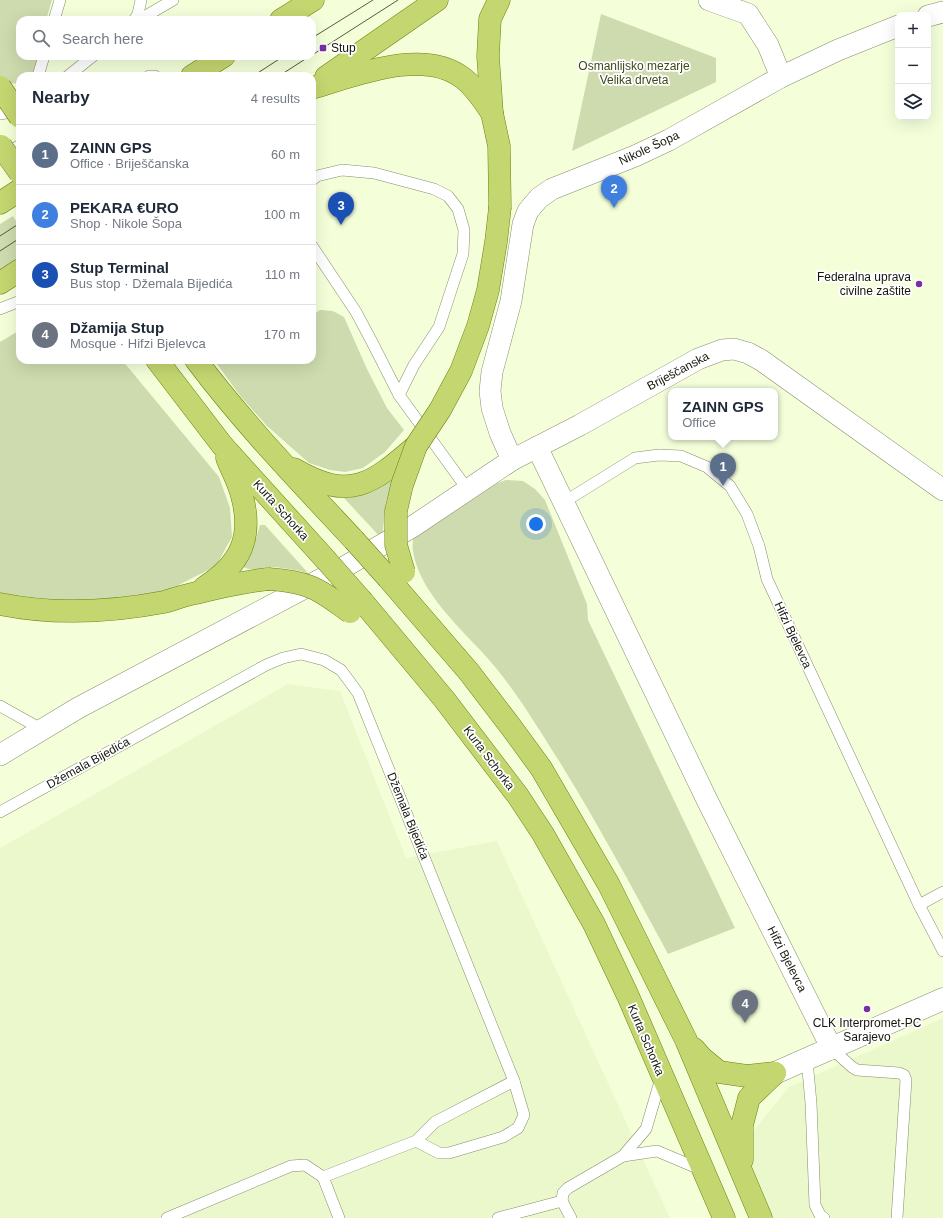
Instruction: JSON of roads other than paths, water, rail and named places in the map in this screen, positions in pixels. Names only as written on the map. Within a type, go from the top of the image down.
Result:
[{"type":"main road","points":[[280,16],[290,0]]},
{"type":"main road","points":[[287,16],[313,0]]},
{"type":"main road","points":[[316,84],[356,58],[437,0]]},
{"type":"main road","points":[[396,575],[396,511],[402,485],[416,446],[440,410],[462,371],[478,326],[488,290],[500,207],[499,146],[492,113],[488,34],[490,19],[499,0]]},
{"type":"main road","points":[[198,72],[218,60]]},
{"type":"main road","points":[[316,86],[399,65],[422,64],[444,68],[462,77],[476,89],[492,113]]},
{"type":"main road","points":[[0,87],[16,111]]},
{"type":"main road","points":[[0,144],[16,167]]},
{"type":"main road","points":[[0,203],[16,193]]},
{"type":"main road","points":[[0,283],[16,273]]},
{"type":"main road","name":"Kurta Schorka","points":[[160,364],[222,445],[326,560],[357,607],[385,627],[444,699],[518,796],[543,834],[594,924],[628,996],[661,1076],[724,1218]]},
{"type":"main road","points":[[199,364],[210,380],[281,461],[354,540],[396,575],[422,616],[469,672],[541,768],[609,885],[686,1040],[762,1218]]},
{"type":"main road","points":[[196,593],[215,581],[229,569],[238,554],[246,535],[246,517],[242,494],[222,445]]},
{"type":"main road","points":[[281,461],[310,478],[335,486],[353,486],[370,481],[388,470],[416,446]]},
{"type":"main road","points":[[0,604],[46,610],[91,610],[164,602],[225,586],[268,579],[287,581],[308,586],[329,598],[357,607]]},
{"type":"main road","points":[[742,1171],[742,1125],[749,1098],[775,1074],[943,999]]},
{"type":"main road","points":[[686,1040],[702,1058],[719,1072],[747,1076],[775,1074]]},
{"type":"street","points":[[709,0],[751,7],[781,77]]},
{"type":"street","points":[[920,0],[921,12]]},
{"type":"street","points":[[931,15],[943,12]]},
{"type":"street","name":"Nikole Šopa","points":[[512,460],[500,433],[492,408],[490,391],[492,372],[511,300],[523,224],[528,211],[539,198],[552,189],[635,156],[669,140],[781,77],[838,50],[895,27]]},
{"type":"street","name":"Briješčanska","points":[[468,490],[512,460],[698,359],[722,350],[734,349],[748,353],[761,360],[943,490]]},
{"type":"street","name":"Hifzi Bjelevca","points":[[537,447],[707,800],[832,1049]]},
{"type":"street","points":[[0,755],[78,708],[346,566],[412,527],[468,490]]},
{"type":"lane","points":[[55,16],[60,0]]},
{"type":"lane","points":[[137,16],[141,0]]},
{"type":"lane","points":[[147,16],[174,0]]},
{"type":"lane","points":[[39,72],[43,60]]},
{"type":"lane","points":[[73,72],[88,60]]},
{"type":"lane","points":[[0,114],[16,111]]},
{"type":"lane","points":[[0,158],[16,148]]},
{"type":"lane","points":[[316,177],[342,170],[374,173],[434,189],[448,196],[458,209],[464,230],[463,254],[439,327],[414,365],[399,395]]},
{"type":"lane","points":[[316,252],[356,312],[399,395],[468,490]]},
{"type":"lane","points":[[0,309],[16,303]]},
{"type":"lane","name":"Hifzi Bjelevca","points":[[564,502],[635,458],[659,455],[681,456],[707,467],[730,486],[747,514],[759,546],[767,579],[918,905],[943,951]]},
{"type":"lane","name":"Džemala Bijedića","points":[[0,812],[266,664],[301,654],[324,660],[341,670],[358,693],[514,1081],[524,1115],[518,1128],[503,1137],[450,1153],[438,1152],[416,1141]]},
{"type":"lane","points":[[0,706],[43,730]]},
{"type":"lane","points":[[918,905],[943,892]]},
{"type":"lane","points":[[832,1049],[852,1068],[857,1070],[899,1073],[904,1075],[906,1080],[897,1218]]},
{"type":"lane","points":[[807,1060],[811,1103],[815,1205],[820,1215],[824,1218]]},
{"type":"lane","points":[[571,1218],[562,1201],[563,1193],[568,1188],[623,1156],[646,1129],[661,1076]]},
{"type":"lane","points":[[324,1177],[416,1141],[435,1122],[514,1081]]},
{"type":"lane","points":[[623,1156],[656,1151],[703,1171]]},
{"type":"lane","points":[[167,1218],[291,1166],[306,1166],[324,1177],[338,1218]]},
{"type":"lane","points":[[498,1218],[562,1201]]},
{"type":"tram line","points":[[316,36],[373,0]]},
{"type":"tram line","points":[[316,52],[398,0]]},
{"type":"tram line","points":[[259,72],[278,60]]},
{"type":"tram line","points":[[285,72],[304,60]]},
{"type":"tram line","points":[[0,236],[16,226]]},
{"type":"tram line","points":[[0,251],[16,241]]},
{"type":"place","name":"Stup","points":[[323,48]]},
{"type":"place","name":"PEKARA €URO","points":[[614,208]]},
{"type":"place","name":"Stup Terminal","points":[[341,225]]},
{"type":"place","name":"Federalna uprava civilne zaštite","points":[[919,284]]},
{"type":"place","name":"ZAINN GPS","points":[[723,486]]},
{"type":"place","name":"CLK Interpromet-PC Sarajevo","points":[[867,1009]]},
{"type":"place","name":"Džamija Stup","points":[[745,1023]]},
{"type":"park label","name":"Osmanlijsko mezarje Velika drveta","points":[[634,73]]}]
